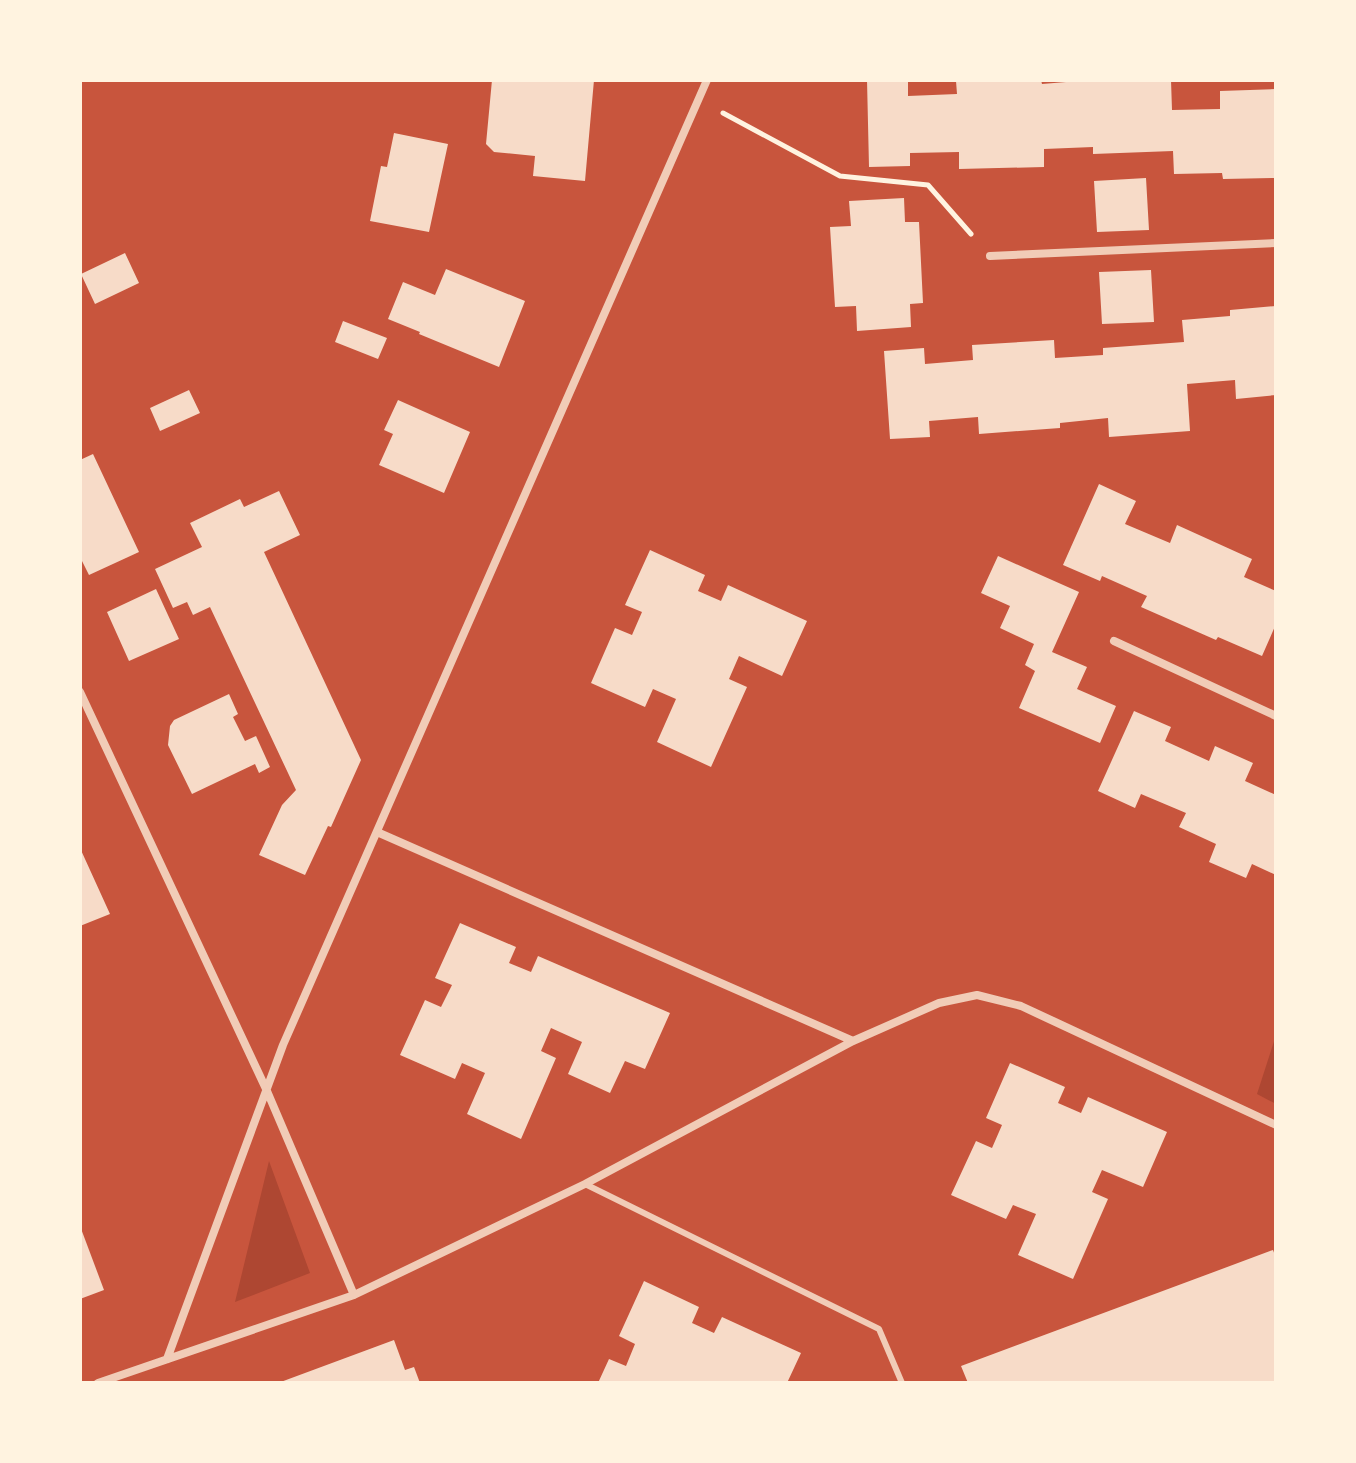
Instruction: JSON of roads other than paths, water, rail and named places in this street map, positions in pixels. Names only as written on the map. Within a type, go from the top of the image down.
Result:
[{"type":"street","points":[[167,1359],[283,1045],[707,80]]},
{"type":"street","points":[[990,256],[1276,243]]},
{"type":"street","points":[[1114,641],[1276,716]]},
{"type":"street","points":[[80,692],[267,1091],[354,1295]]},
{"type":"street","points":[[377,832],[853,1041]]},
{"type":"street","points":[[98,1383],[354,1295],[585,1184],[853,1041],[939,1003],[977,995],[1021,1006],[1276,1125]]},
{"type":"lane","points":[[585,1184],[879,1329],[902,1383]]}]
